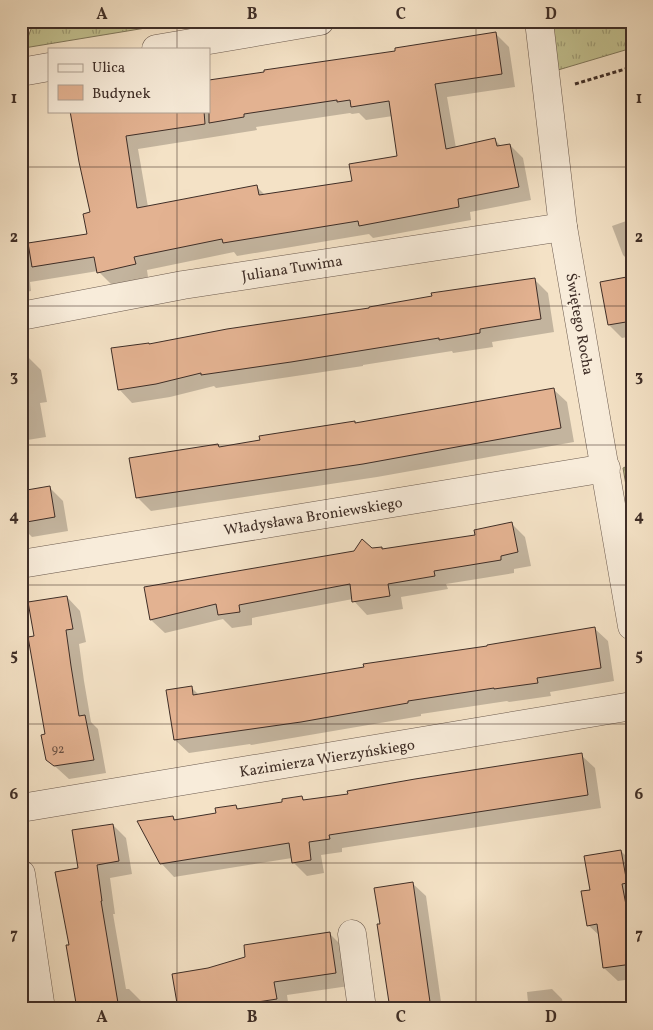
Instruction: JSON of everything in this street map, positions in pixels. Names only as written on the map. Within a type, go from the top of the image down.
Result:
[{"type":"street","points":[[162,48],[320,21]]},
{"type":"street","name":"Świętego Rocha","points":[[539,21],[563,227],[632,626]]},
{"type":"street","points":[[21,72],[48,67]]},
{"type":"street","name":"Juliana Tuwima","points":[[21,316],[183,285],[563,227]]},
{"type":"street","name":"Władysława Broniewskiego","points":[[21,564],[606,468]]},
{"type":"street","name":"Kazimierza Wierzyńskiego","points":[[21,808],[632,706]]},
{"type":"street","points":[[21,874],[41,1009]]},
{"type":"street","points":[[352,934],[362,1009]]},
{"type":"path","points":[[546,90],[591,80],[632,67]]},
{"type":"green space","points":[[34,21],[188,21],[24,48]]},
{"type":"green space","points":[[549,21],[632,21],[632,48],[558,70]]},
{"type":"green space","points":[[632,464],[632,514],[631,514],[623,468]]},
{"type":"building","points":[[496,32],[502,74],[435,84],[446,149],[495,138],[497,146],[510,144],[519,187],[458,199],[459,207],[359,226],[358,221],[223,243],[222,239],[134,257],[136,264],[97,273],[94,257],[32,267],[28,243],[87,234],[83,214],[90,212],[70,112],[204,112],[205,124],[126,136],[137,208],[257,185],[259,195],[352,181],[349,164],[397,156],[389,101],[351,107],[350,100],[337,102],[337,100],[244,114],[244,117],[209,123],[210,80],[395,51],[395,48]]},
{"type":"building","points":[[632,276],[632,321],[608,325],[600,282]]},
{"type":"building","points":[[535,278],[541,319],[480,329],[480,333],[439,340],[439,338],[201,375],[201,373],[156,384],[118,390],[111,348],[149,344],[227,329],[369,308],[432,296],[431,293]]},
{"type":"building","points":[[554,388],[561,428],[363,464],[136,498],[129,458],[218,444],[219,447],[260,440],[259,436],[355,421],[355,423]]},
{"type":"building","points":[[50,486],[55,517],[21,523],[21,491]]},
{"type":"building","points":[[512,522],[518,552],[501,556],[501,560],[434,571],[435,576],[388,584],[390,596],[352,602],[350,584],[239,605],[240,612],[218,615],[216,604],[150,620],[144,587],[354,551],[362,539],[372,548],[382,547],[382,549],[475,535],[474,530]]},
{"type":"building","points":[[67,596],[73,629],[66,630],[79,716],[85,715],[94,760],[54,766],[46,760],[41,735],[45,734],[28,637],[34,636],[28,602]]},
{"type":"building","points":[[595,627],[601,668],[537,678],[538,683],[408,701],[408,703],[301,722],[174,740],[166,690],[192,686],[193,695],[364,667],[363,664],[487,646]]},
{"type":"building","points":[[582,753],[588,795],[329,835],[330,839],[309,842],[311,860],[292,863],[289,843],[160,864],[137,821],[173,816],[174,820],[216,813],[215,808],[236,805],[237,809],[282,802],[282,799],[302,796],[303,800],[348,794],[347,791],[415,779]]},
{"type":"building","points":[[113,824],[119,861],[97,865],[119,1009],[77,1009],[66,945],[69,945],[55,872],[78,868],[72,830]]},
{"type":"building","points":[[621,850],[627,883],[622,884],[632,936],[632,964],[603,968],[597,924],[587,926],[581,891],[590,890],[584,856]]},
{"type":"building","points":[[413,882],[431,1009],[390,1009],[377,924],[380,924],[374,888]]},
{"type":"building","points":[[330,932],[336,973],[274,982],[277,999],[212,1009],[178,1009],[172,974],[208,968],[245,957],[244,945]]}]
